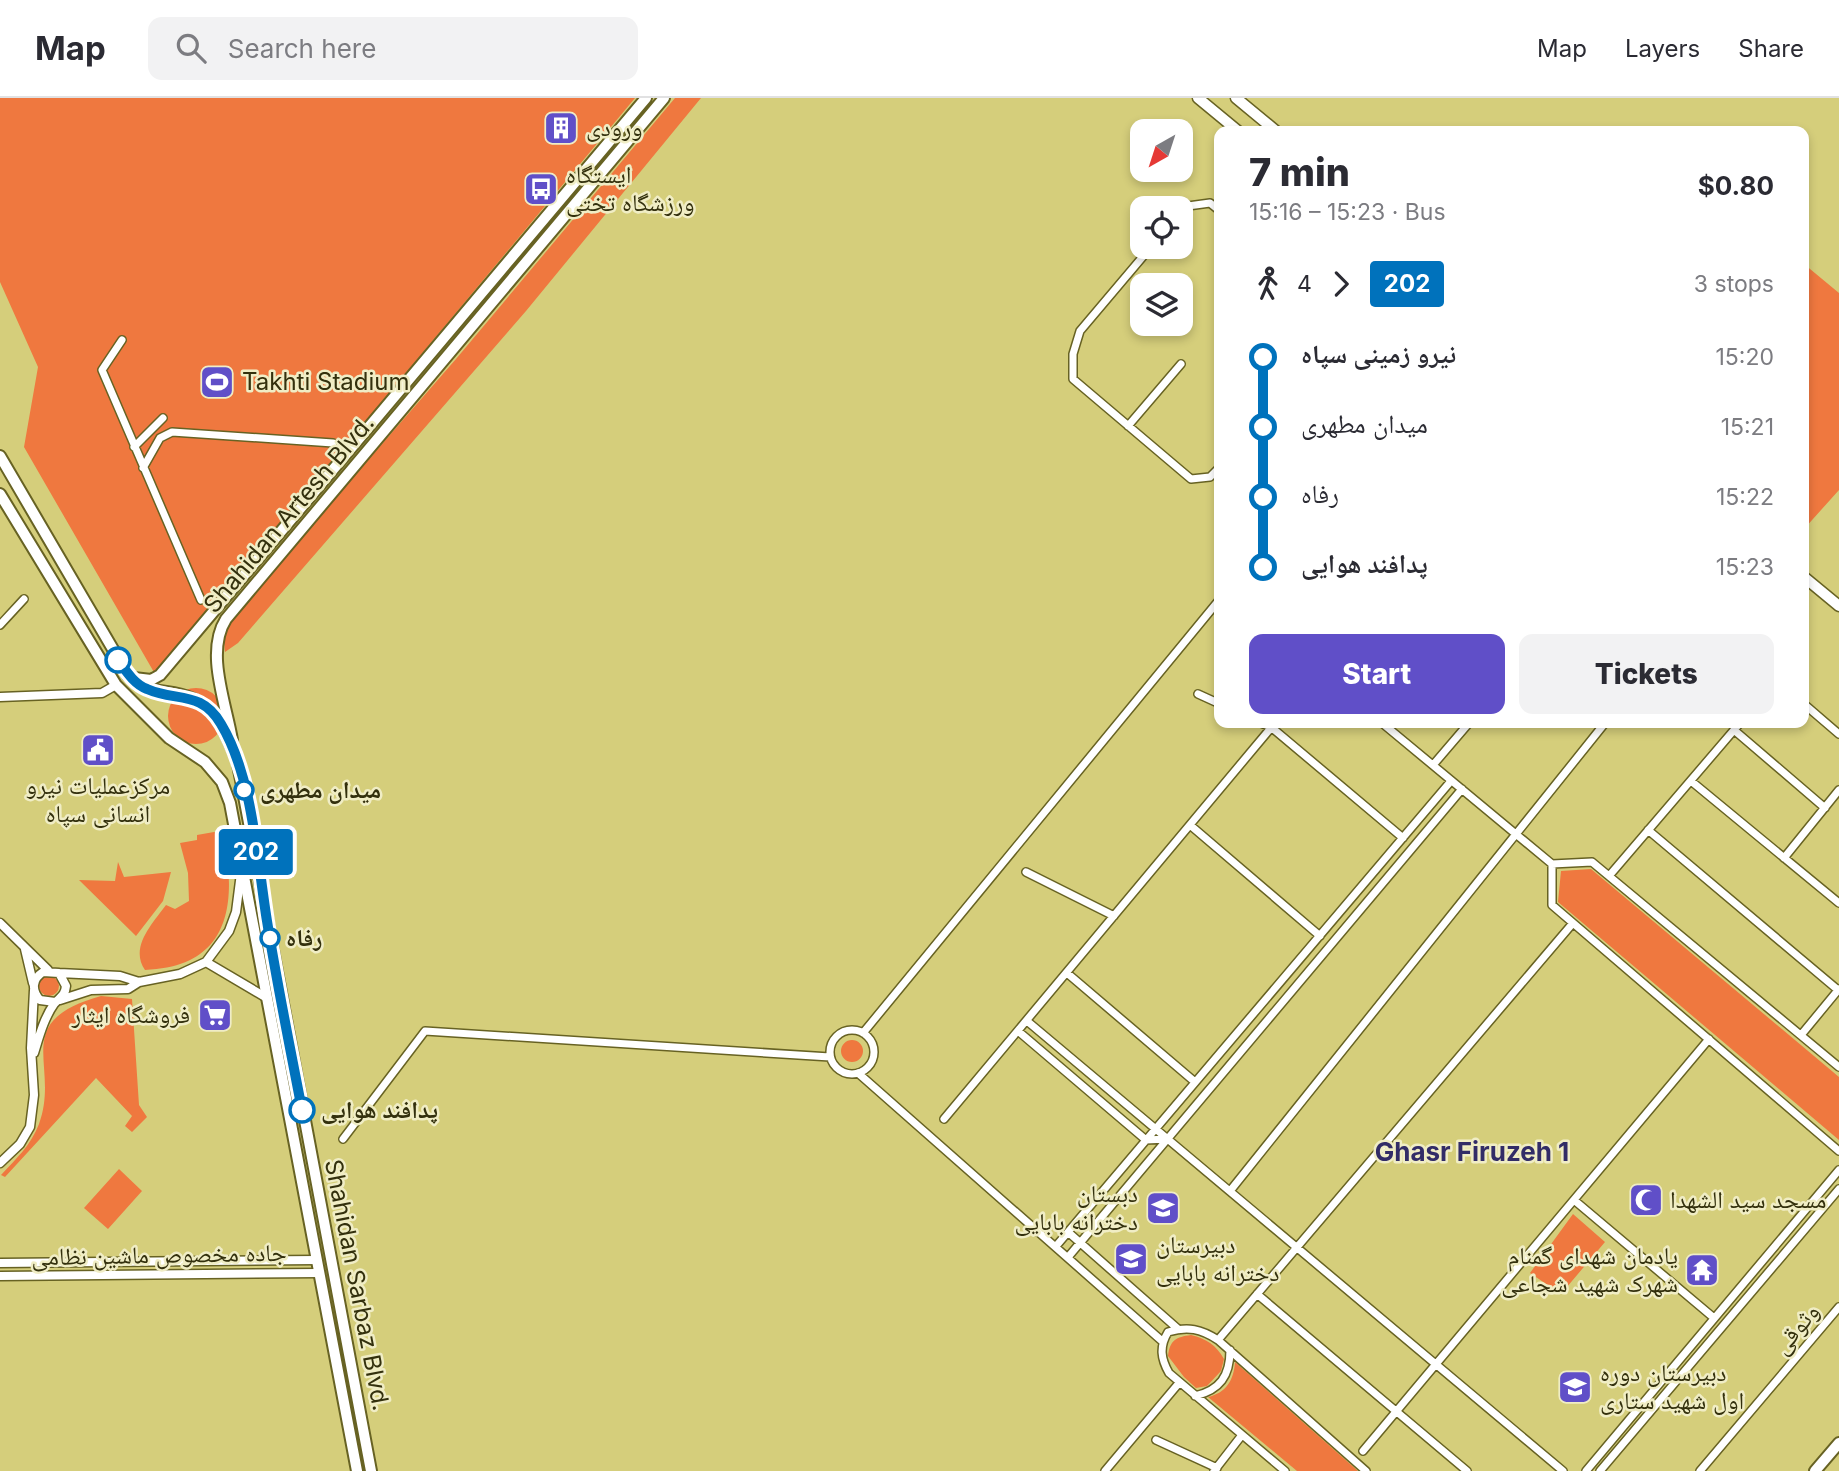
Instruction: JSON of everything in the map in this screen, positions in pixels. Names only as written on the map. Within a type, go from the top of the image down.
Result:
[{"type":"main road","name":"Shahidan Artesh Blvd.","points":[[128,675],[141,681],[160,675],[646,98]]},
{"type":"main road","name":"Shahidan Artesh Blvd.","points":[[237,759],[216,647],[218,631],[664,98]]},
{"type":"main road","points":[[1198,98],[1232,126]]},
{"type":"main road","points":[[1236,98],[1270,126]]},
{"type":"main road","points":[[0,456],[128,675]]},
{"type":"main road","points":[[0,494],[116,685]]},
{"type":"main road","points":[[1809,581],[1839,606]]},
{"type":"main road","name":"Shahidan Sarbaz Blvd.","points":[[128,675],[150,691],[193,699],[208,708],[221,724],[237,759],[371,1471]]},
{"type":"main road","name":"Shahidan Sarbaz Blvd.","points":[[116,685],[169,738],[205,762],[222,782],[230,803],[357,1471]]},
{"type":"main road","points":[[1815,1471],[1839,1443]]},
{"type":"street","points":[[1193,205],[1210,203],[1214,206]]},
{"type":"street","points":[[1142,259],[1080,331],[1073,354],[1073,379],[1191,479],[1210,477],[1214,473]]},
{"type":"street","points":[[122,340],[102,370],[201,600]]},
{"type":"street","points":[[1128,426],[1181,364]]},
{"type":"street","points":[[134,447],[163,418]]},
{"type":"street","points":[[143,468],[160,438],[172,432],[333,443]]},
{"type":"street","points":[[0,625],[24,599]]},
{"type":"street","points":[[863,1033],[1214,606]]},
{"type":"street","points":[[0,697],[102,693],[116,685]]},
{"type":"street","points":[[1198,694],[1214,701]]},
{"type":"street","points":[[1809,708],[1839,734]]},
{"type":"street","points":[[944,1119],[1271,728]]},
{"type":"street","points":[[1276,728],[1403,838]]},
{"type":"street","points":[[1388,728],[1552,864],[1592,862],[1839,1067]]},
{"type":"street","points":[[1433,765],[1465,728]]},
{"type":"street","points":[[1230,1191],[1601,728]]},
{"type":"street","points":[[1609,876],[1734,730],[1825,808]]},
{"type":"street","points":[[1057,1245],[1451,780]]},
{"type":"street","points":[[1691,780],[1839,903]]},
{"type":"street","points":[[1069,1256],[1462,789]]},
{"type":"street","points":[[1784,858],[1839,790]]},
{"type":"street","points":[[1190,825],[1320,936]]},
{"type":"street","points":[[1648,830],[1839,990],[1801,1035]]},
{"type":"street","points":[[24,946],[34,988],[40,1000],[57,1001],[91,990],[128,989],[139,982],[180,974],[206,962],[229,931],[236,912],[242,863]]},
{"type":"street","points":[[1552,864],[1552,905],[1839,1151]]},
{"type":"street","points":[[1026,872],[1114,916]]},
{"type":"street","points":[[0,923],[48,970],[120,976],[139,982]]},
{"type":"street","points":[[1218,1340],[1573,923]]},
{"type":"street","points":[[206,962],[267,998]]},
{"type":"street","points":[[0,1163],[20,1144],[30,1126],[34,1095],[34,988],[38,975],[48,970]]},
{"type":"street","points":[[32,1061],[40,1033],[66,986],[59,973]]},
{"type":"street","points":[[1067,973],[1195,1082]]},
{"type":"street","points":[[1027,1021],[1563,1471]]},
{"type":"street","points":[[856,1030],[863,1033],[874,1051],[870,1065],[858,1073],[844,1073],[830,1057],[831,1042],[841,1032],[856,1030]]},
{"type":"street","points":[[343,1139],[425,1031],[830,1057]]},
{"type":"street","points":[[1018,1031],[1146,1140],[1167,1139]]},
{"type":"street","points":[[1363,1451],[1709,1039]]},
{"type":"street","points":[[858,1073],[1057,1245],[1163,1341]]},
{"type":"street","points":[[1586,1471],[1839,1170]]},
{"type":"street","points":[[1600,1471],[1839,1189]]},
{"type":"street","points":[[1574,1200],[1714,1318]]},
{"type":"street","points":[[1068,1232],[1178,1329]]},
{"type":"street","points":[[0,1263],[317,1260]]},
{"type":"street","name":"جاده مخصوص ماشین نظامی","points":[[0,1276],[319,1272]]},
{"type":"street","points":[[1257,1294],[1467,1471]]},
{"type":"street","name":"وثوقی","points":[[1700,1471],[1839,1307]]},
{"type":"street","points":[[1284,1471],[1179,1383],[1164,1364],[1163,1341],[1168,1332],[1178,1329],[1204,1331],[1218,1340],[1366,1471]]},
{"type":"street","points":[[1195,1396],[1220,1383],[1230,1366],[1230,1350]]},
{"type":"street","points":[[1105,1471],[1179,1383]]},
{"type":"street","points":[[1156,1440],[1215,1469],[1242,1435]]},
{"type":"shaded area","name":"Takhti Stadium","points":[[0,98],[635,98],[155,674],[24,447],[38,367],[0,282]]},
{"type":"shaded area","points":[[675,98],[701,98],[526,311],[238,643],[225,652],[223,632],[233,615],[456,359]]},
{"type":"shaded area","points":[[1809,268],[1839,293],[1839,490],[1809,523]]},
{"type":"shaded area","points":[[191,688],[201,688],[216,696],[222,705],[222,727],[216,736],[201,744],[191,744],[173,732],[168,721],[168,711],[180,693]]},
{"type":"shaded area","points":[[214,832],[224,838],[228,863],[227,909],[221,928],[210,945],[195,958],[173,966],[145,970],[140,953],[149,927],[166,905],[175,909],[189,901],[188,873],[180,843],[197,840],[197,835]]},
{"type":"shaded area","points":[[118,862],[124,877],[171,872],[163,901],[136,936],[79,880],[115,881]]},
{"type":"shaded area","points":[[1591,869],[1839,1077],[1839,1140],[1558,902],[1561,871]]},
{"type":"shaded area","points":[[49,976],[56,979],[59,986],[56,993],[49,996],[42,993],[39,986],[42,979]]},
{"type":"shaded area","points":[[101,996],[132,999],[139,1105],[147,1117],[132,1132],[125,1126],[132,1116],[96,1078],[5,1177],[1,1175],[27,1145],[39,1124],[44,1102],[43,1047],[46,1032],[55,1019],[73,1007]]},
{"type":"shaded area","points":[[852,1040],[860,1043],[863,1051],[860,1059],[852,1062],[844,1059],[841,1051],[844,1043]]},
{"type":"shaded area","points":[[119,1169],[142,1191],[108,1229],[84,1208]]},
{"type":"shaded area","points":[[1573,1214],[1605,1242],[1561,1294],[1530,1273]]},
{"type":"shaded area","points":[[1191,1335],[1210,1343],[1224,1359],[1221,1371],[1207,1386],[1196,1388],[1168,1356],[1170,1346],[1175,1340]]},
{"type":"shaded area","points":[[1235,1362],[1358,1471],[1297,1471],[1208,1397],[1228,1385]]},
{"type":"bus line","name":"202","points":[[118,660],[128,675],[150,691],[193,699],[208,708],[221,724],[237,759],[254,836],[270,941],[302,1110]]},
{"type":"place","name":"ورودی","points":[[561,128]]},
{"type":"place","name":"ایستگاه ورزشگاه تختی","points":[[541,189]]},
{"type":"place","name":"Takhti Stadium","points":[[217,382]]},
{"type":"place","name":"مرکزعملیات نیرو انسانی سپاه","points":[[98,750]]},
{"type":"place","name":"میدان مطهری","points":[[244,790]]},
{"type":"place","name":"رفاه","points":[[270,938]]},
{"type":"place","name":"فروشگاه ایثار","points":[[215,1015]]},
{"type":"place","name":"پدافند هوایی","points":[[302,1110]]},
{"type":"place","name":"مسجد سید الشهدا","points":[[1646,1200]]},
{"type":"place","name":"دبستان دخترانه بابایی","points":[[1163,1208]]},
{"type":"place","name":"دبیرستان دخترانه بابایی","points":[[1131,1259]]},
{"type":"place","name":"یادمان شهدای گمنام شهرک شهید شجاعی","points":[[1702,1270]]},
{"type":"place","name":"دبیرستان دوره اول شهید ستاری","points":[[1575,1387]]},
{"type":"district","name":"Ghasr Firuzeh 1","points":[[1472,1152]]}]
